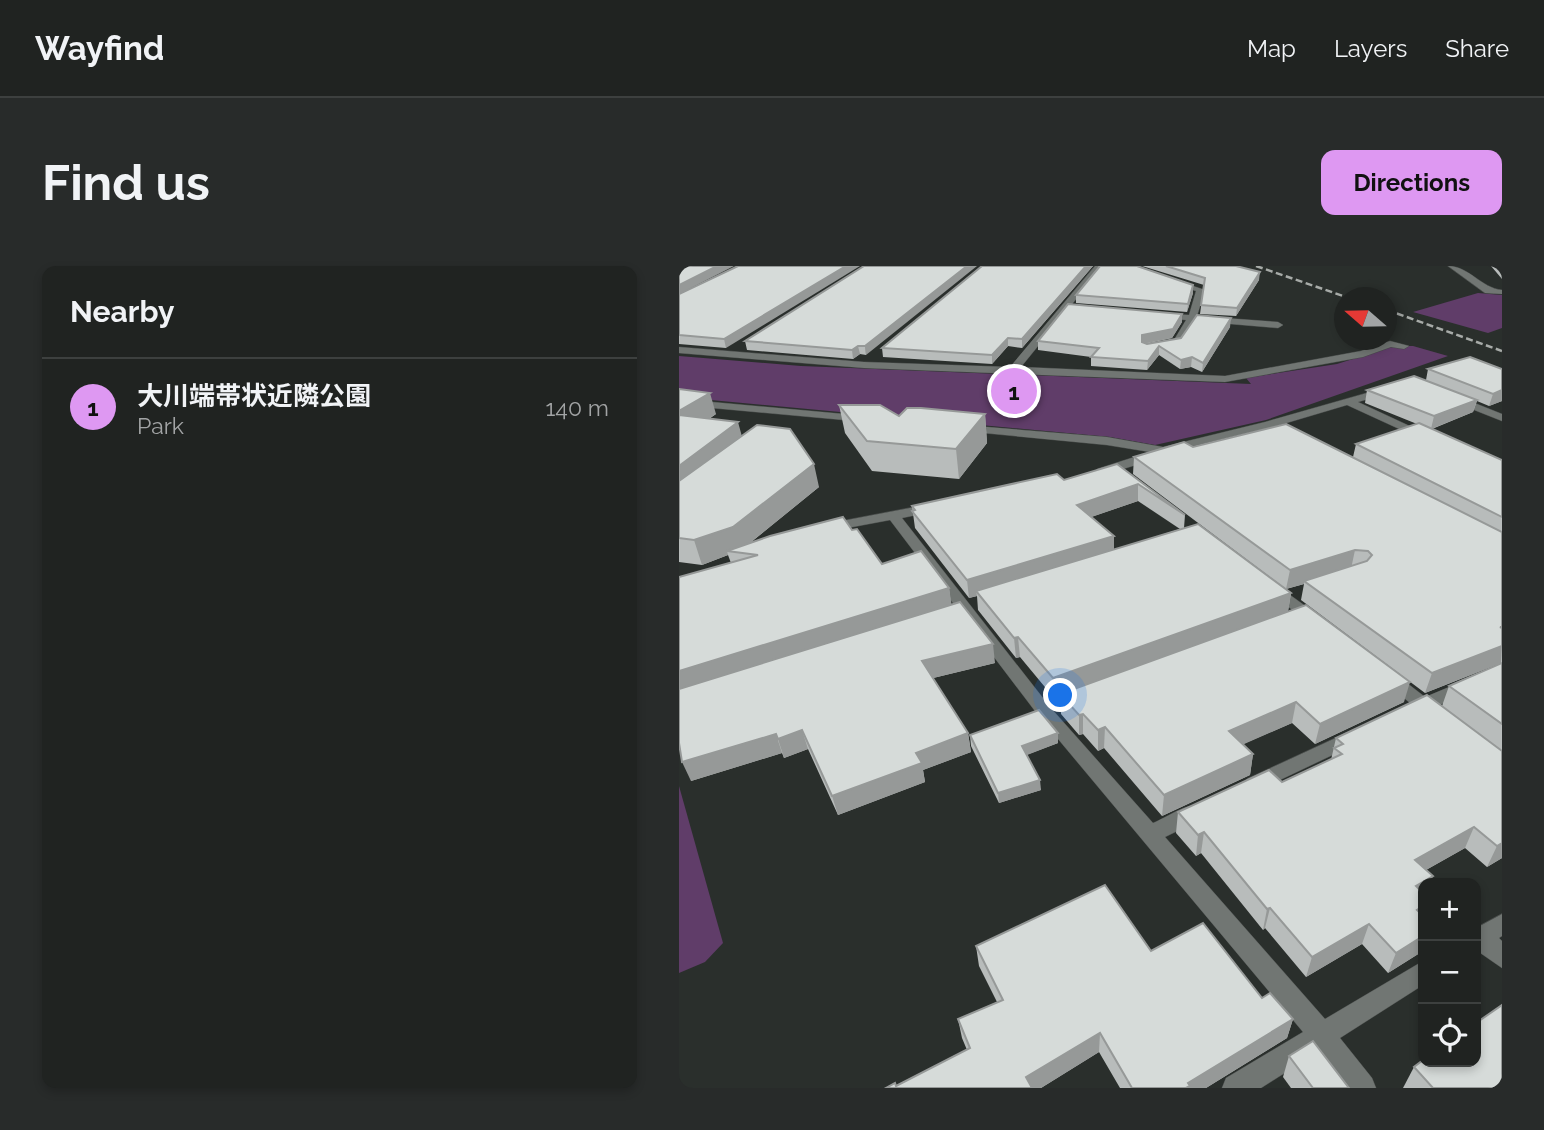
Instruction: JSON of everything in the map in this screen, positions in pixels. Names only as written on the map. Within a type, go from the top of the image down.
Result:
[{"type":"street","points":[[1013,370],[1099,266]]},
{"type":"street","points":[[1452,266],[1488,291],[1502,292]]},
{"type":"street","points":[[1147,348],[1177,342],[1192,318],[1201,290],[1163,278]]},
{"type":"street","points":[[1065,307],[1077,308]]},
{"type":"street","points":[[1154,315],[1278,325]]},
{"type":"street","points":[[679,350],[864,365],[1225,379],[1363,354],[1390,344],[1404,346]]},
{"type":"street","points":[[729,354],[741,347]]},
{"type":"street","points":[[864,365],[874,356]]},
{"type":"street","points":[[1087,475],[1119,473],[1163,451],[1275,428],[1399,386]]},
{"type":"street","points":[[1437,392],[1502,418]]},
{"type":"street","points":[[679,402],[789,418],[875,420]]},
{"type":"street","points":[[1349,402],[1431,440]]},
{"type":"street","points":[[943,426],[1107,441],[1163,451]]},
{"type":"street","points":[[811,533],[956,503]]},
{"type":"street","points":[[893,515],[1150,834],[1321,1034],[1362,1088]]},
{"type":"street","points":[[1253,573],[1328,631]]},
{"type":"street","points":[[1285,597],[1309,589]]},
{"type":"street","points":[[1282,623],[1307,614]]},
{"type":"street","points":[[1370,663],[1452,727]]},
{"type":"street","points":[[1398,716],[1502,671]]},
{"type":"street","points":[[1237,793],[1373,728]]},
{"type":"street","points":[[1150,834],[1212,804]]},
{"type":"street","points":[[1481,936],[1502,924]]},
{"type":"street","points":[[1481,940],[1502,957]]},
{"type":"street","points":[[1236,1088],[1418,975]]},
{"type":"shaded area","points":[[1478,293],[1502,295],[1502,328],[1488,333],[1413,312]]},
{"type":"shaded area","points":[[1397,346],[1413,346],[1448,356],[1266,420],[1155,445],[1110,437],[679,397],[679,356],[801,366],[1251,384],[1246,378],[1337,364],[1381,350],[1397,350]]},
{"type":"shaded area","points":[[679,786],[723,943],[705,962],[679,973]]},
{"type":"building","points":[[679,266],[717,266],[679,285]]},
{"type":"building","points":[[738,266],[846,266],[724,339],[679,335],[679,294]]},
{"type":"building","points":[[864,266],[967,266],[865,346],[852,350],[745,341]]},
{"type":"building","points":[[982,266],[1086,266],[1022,339],[1008,338],[992,355],[882,348]]},
{"type":"building","points":[[1100,266],[1137,266],[1193,285],[1188,304],[1076,295]]},
{"type":"building","points":[[1166,266],[1236,266],[1260,272],[1237,308],[1201,305],[1205,278]]},
{"type":"building","points":[[1068,304],[1182,314],[1173,329],[1142,335],[1142,342],[1147,344],[1181,338],[1197,315],[1231,318],[1203,363],[1192,357],[1181,360],[1159,346],[1148,361],[1091,357],[1099,348],[1038,341]]},
{"type":"building","points":[[1470,357],[1502,369],[1502,390],[1493,394],[1428,369]]},
{"type":"building","points":[[1414,376],[1477,400],[1434,416],[1367,390]]},
{"type":"building","points":[[679,389],[710,393],[679,411]]},
{"type":"building","points":[[839,405],[880,405],[899,416],[907,408],[985,414],[956,449],[867,441]]},
{"type":"building","points":[[679,415],[738,422],[679,466]]},
{"type":"building","points":[[1419,423],[1502,460],[1502,517],[1356,444]]},
{"type":"building","points":[[1286,424],[1502,532],[1502,646],[1432,673],[1304,581],[1367,561],[1372,555],[1368,551],[1355,550],[1290,570],[1134,457],[1184,442],[1193,447]]},
{"type":"building","points":[[757,425],[790,429],[814,464],[733,527],[694,540],[679,538],[679,481]]},
{"type":"building","points":[[1117,464],[1185,515],[1138,484],[1077,505],[1114,536],[967,580],[912,511],[915,510],[912,506],[1057,474],[1064,480]]},
{"type":"building","points":[[843,517],[852,530],[857,529],[882,564],[921,551],[949,588],[679,671],[679,577],[758,555],[727,551],[770,536]]},
{"type":"building","points":[[1198,524],[1291,593],[1053,678],[1018,637],[1014,638],[976,591]]},
{"type":"building","points":[[960,602],[993,644],[922,661],[968,733],[916,753],[922,763],[832,796],[802,730],[778,739],[776,734],[682,762],[679,743],[679,689]]},
{"type":"building","points":[[1306,605],[1410,682],[1320,724],[1296,702],[1229,731],[1253,754],[1164,795],[1105,727],[1098,730],[1083,714],[1079,715],[1060,694]]},
{"type":"building","points":[[1502,663],[1502,724],[1449,686]]},
{"type":"building","points":[[1427,695],[1502,751],[1502,843],[1497,846],[1474,827],[1415,860],[1433,876],[1418,878],[1416,886],[1418,939],[1396,953],[1369,924],[1312,957],[1270,908],[1267,909],[1204,832],[1198,835],[1178,812],[1269,770],[1282,782],[1342,754],[1334,748],[1343,744],[1336,738]]},
{"type":"building","points":[[1039,710],[1058,733],[1022,746],[1040,780],[998,793],[970,735]]},
{"type":"building","points":[[1105,885],[1151,951],[1203,923],[1262,998],[1270,993],[1293,1019],[1188,1083],[1190,1086],[1186,1088],[1132,1088],[1100,1033],[1026,1077],[1032,1088],[886,1088],[895,1083],[896,1086],[970,1048],[958,1019],[1003,1000],[976,946]]},
{"type":"building","points":[[1502,1005],[1502,1088],[1433,1088],[1414,1067],[1418,1064],[1418,1067],[1481,1067],[1481,1020]]},
{"type":"building","points":[[1313,1041],[1349,1088],[1313,1088],[1289,1056]]},
{"type":"railway","points":[[1256,266],[1334,293]]},
{"type":"railway","points":[[1397,314],[1502,351]]},
{"type":"place","name":"大川端帯状近隣公園","points":[[1014,391]]}]
